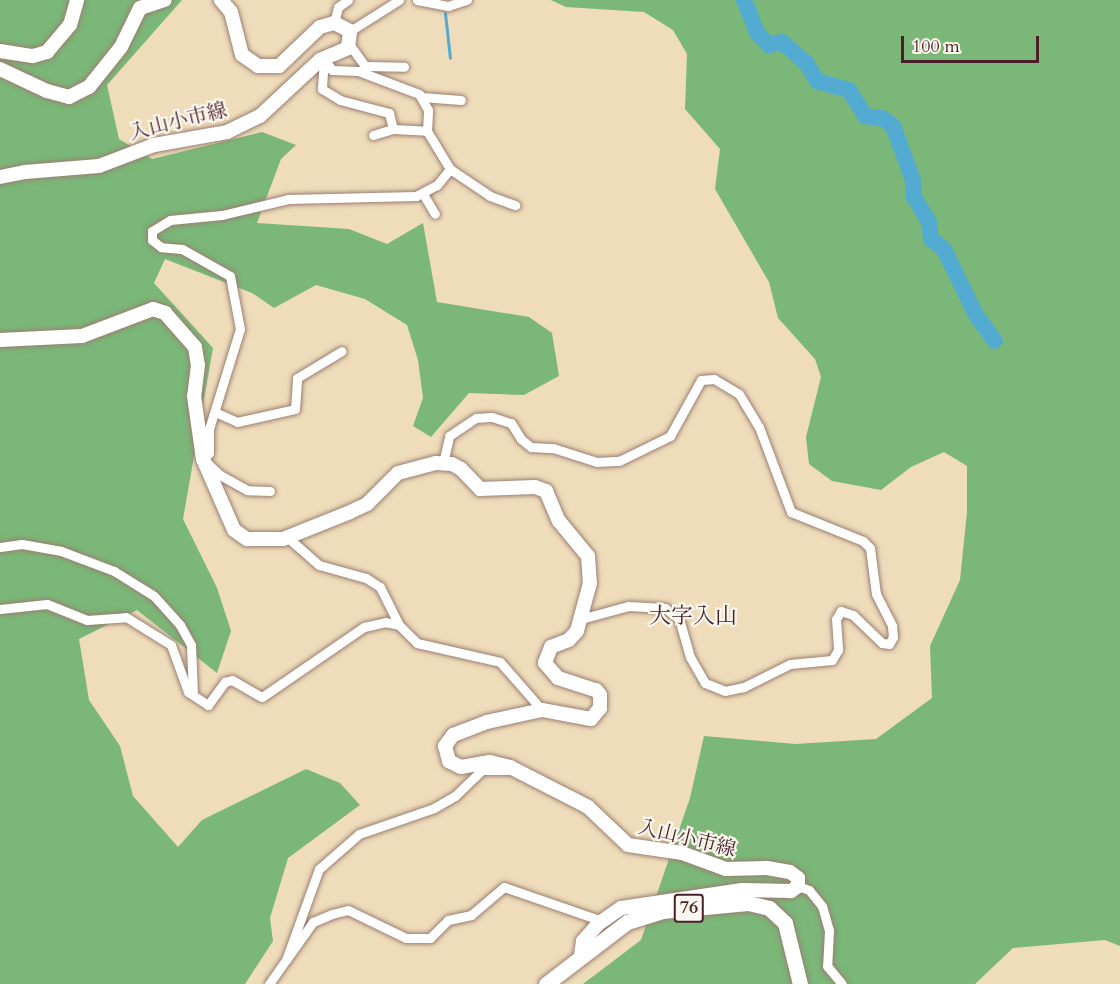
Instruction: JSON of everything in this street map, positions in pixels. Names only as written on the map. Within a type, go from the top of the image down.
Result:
[{"type":"main road","points":[[0,51],[33,56],[47,52],[70,25],[77,0]]},
{"type":"main road","points":[[0,69],[47,91],[69,97],[89,87],[121,47],[140,8],[165,0]]},
{"type":"main road","points":[[221,0],[231,12],[242,55],[268,68],[279,66],[320,27],[334,23],[350,38]]},
{"type":"main road","name":"入山小市線","points":[[0,177],[99,166],[154,145],[227,132],[260,116],[324,59],[338,55],[350,38]]},
{"type":"main road","points":[[0,340],[82,336],[153,309],[165,313],[195,347],[198,365],[194,396],[203,459],[239,536],[265,541],[287,537],[367,504],[398,472],[443,463]]},
{"type":"main road","name":"入山小市線","points":[[443,463],[461,470],[480,489],[535,487],[546,491],[559,521],[588,556],[590,583],[584,618],[568,640],[551,647],[545,663],[558,678],[596,690],[600,695],[600,708],[591,719],[542,710],[487,722],[453,735],[445,746],[448,761],[461,766],[490,762],[510,767],[588,807],[628,845],[682,853],[726,869],[790,872],[798,878],[798,886],[791,891],[742,890],[646,902],[621,908],[602,921],[583,941],[581,955]]},
{"type":"main road","name":"76","points":[[546,984],[620,926],[651,914],[761,905],[776,912],[785,923],[800,984]]},
{"type":"street","points":[[334,23],[338,7],[348,0]]},
{"type":"street","points":[[399,0],[350,38],[365,66],[404,67]]},
{"type":"street","points":[[417,0],[448,6],[467,0]]},
{"type":"street","points":[[324,59],[333,70],[358,71],[404,85],[421,97],[428,110],[427,131],[450,169],[490,196],[515,205]]},
{"type":"street","points":[[324,59],[322,88],[340,100],[389,113],[393,129]]},
{"type":"street","points":[[421,97],[461,100]]},
{"type":"street","points":[[373,135],[393,129],[427,131]]},
{"type":"street","points":[[270,491],[248,489],[220,475],[203,459],[209,453],[209,429],[240,329],[230,276],[182,249],[161,247],[152,240],[157,225],[222,215],[288,199],[423,194],[437,185],[450,169]]},
{"type":"street","points":[[423,194],[435,214]]},
{"type":"street","points":[[215,412],[237,422],[295,409],[297,378],[342,351]]},
{"type":"street","points":[[443,463],[449,436],[476,418],[492,417],[512,423],[520,439],[531,447],[553,448],[597,462],[619,461],[670,436],[702,380],[714,379],[735,389],[750,410],[769,446],[791,512],[863,541],[870,548],[876,594],[892,626],[893,637],[889,644],[882,643],[853,615],[841,611],[836,624],[838,650],[832,660],[782,667],[744,687],[725,691],[709,685],[701,677],[690,657],[679,619],[665,608],[619,608],[584,618]]},
{"type":"street","points":[[287,537],[319,566],[374,582],[384,592],[399,625],[417,643],[429,649],[500,662],[542,710]]},
{"type":"street","points":[[0,547],[22,544],[61,551],[114,571],[154,596],[180,625],[190,645],[193,698]]},
{"type":"street","points":[[0,609],[47,604],[87,620],[126,617],[171,645],[193,698],[208,705],[225,682],[232,680],[262,697],[364,627],[385,622],[399,625]]},
{"type":"street","points":[[286,960],[319,869],[358,834],[434,808],[455,796],[482,770],[508,770],[510,767]]},
{"type":"street","points":[[798,886],[810,890],[822,906],[829,931],[827,966],[842,984]]},
{"type":"street","points":[[269,984],[313,922],[348,910],[406,938],[430,938],[448,920],[471,915],[504,887],[602,921]]},
{"type":"green space","points":[[0,0],[182,0],[107,85],[119,139],[152,159],[262,132],[296,145],[281,159],[257,223],[349,229],[387,244],[423,223],[437,302],[529,317],[552,333],[559,376],[524,395],[469,393],[431,437],[413,426],[423,398],[418,360],[407,325],[365,299],[316,285],[274,308],[252,293],[165,259],[154,283],[213,348],[183,519],[217,588],[231,631],[217,673],[137,610],[79,639],[89,700],[120,746],[133,796],[178,847],[202,820],[306,769],[340,783],[360,805],[288,858],[270,918],[273,941],[245,984],[0,984]]},
{"type":"green space","points":[[551,0],[1120,0],[1120,946],[1105,940],[1013,948],[975,984],[583,984],[641,940],[690,798],[704,736],[795,744],[876,739],[932,698],[930,646],[960,580],[967,512],[967,466],[944,452],[911,467],[881,490],[832,481],[809,464],[806,437],[821,377],[815,359],[778,318],[769,282],[715,189],[720,149],[685,109],[687,54],[673,30],[644,12],[566,7]]},
{"type":"waterway","points":[[744,0],[757,33],[769,45],[782,42],[807,64],[817,81],[849,90],[865,116],[882,118],[893,126],[913,180],[914,197],[929,222],[931,239],[944,249],[976,315],[995,341]]},
{"type":"waterway","points":[[445,13],[450,58]]},
{"type":"district","name":"大字入山","points":[[693,617]]}]
